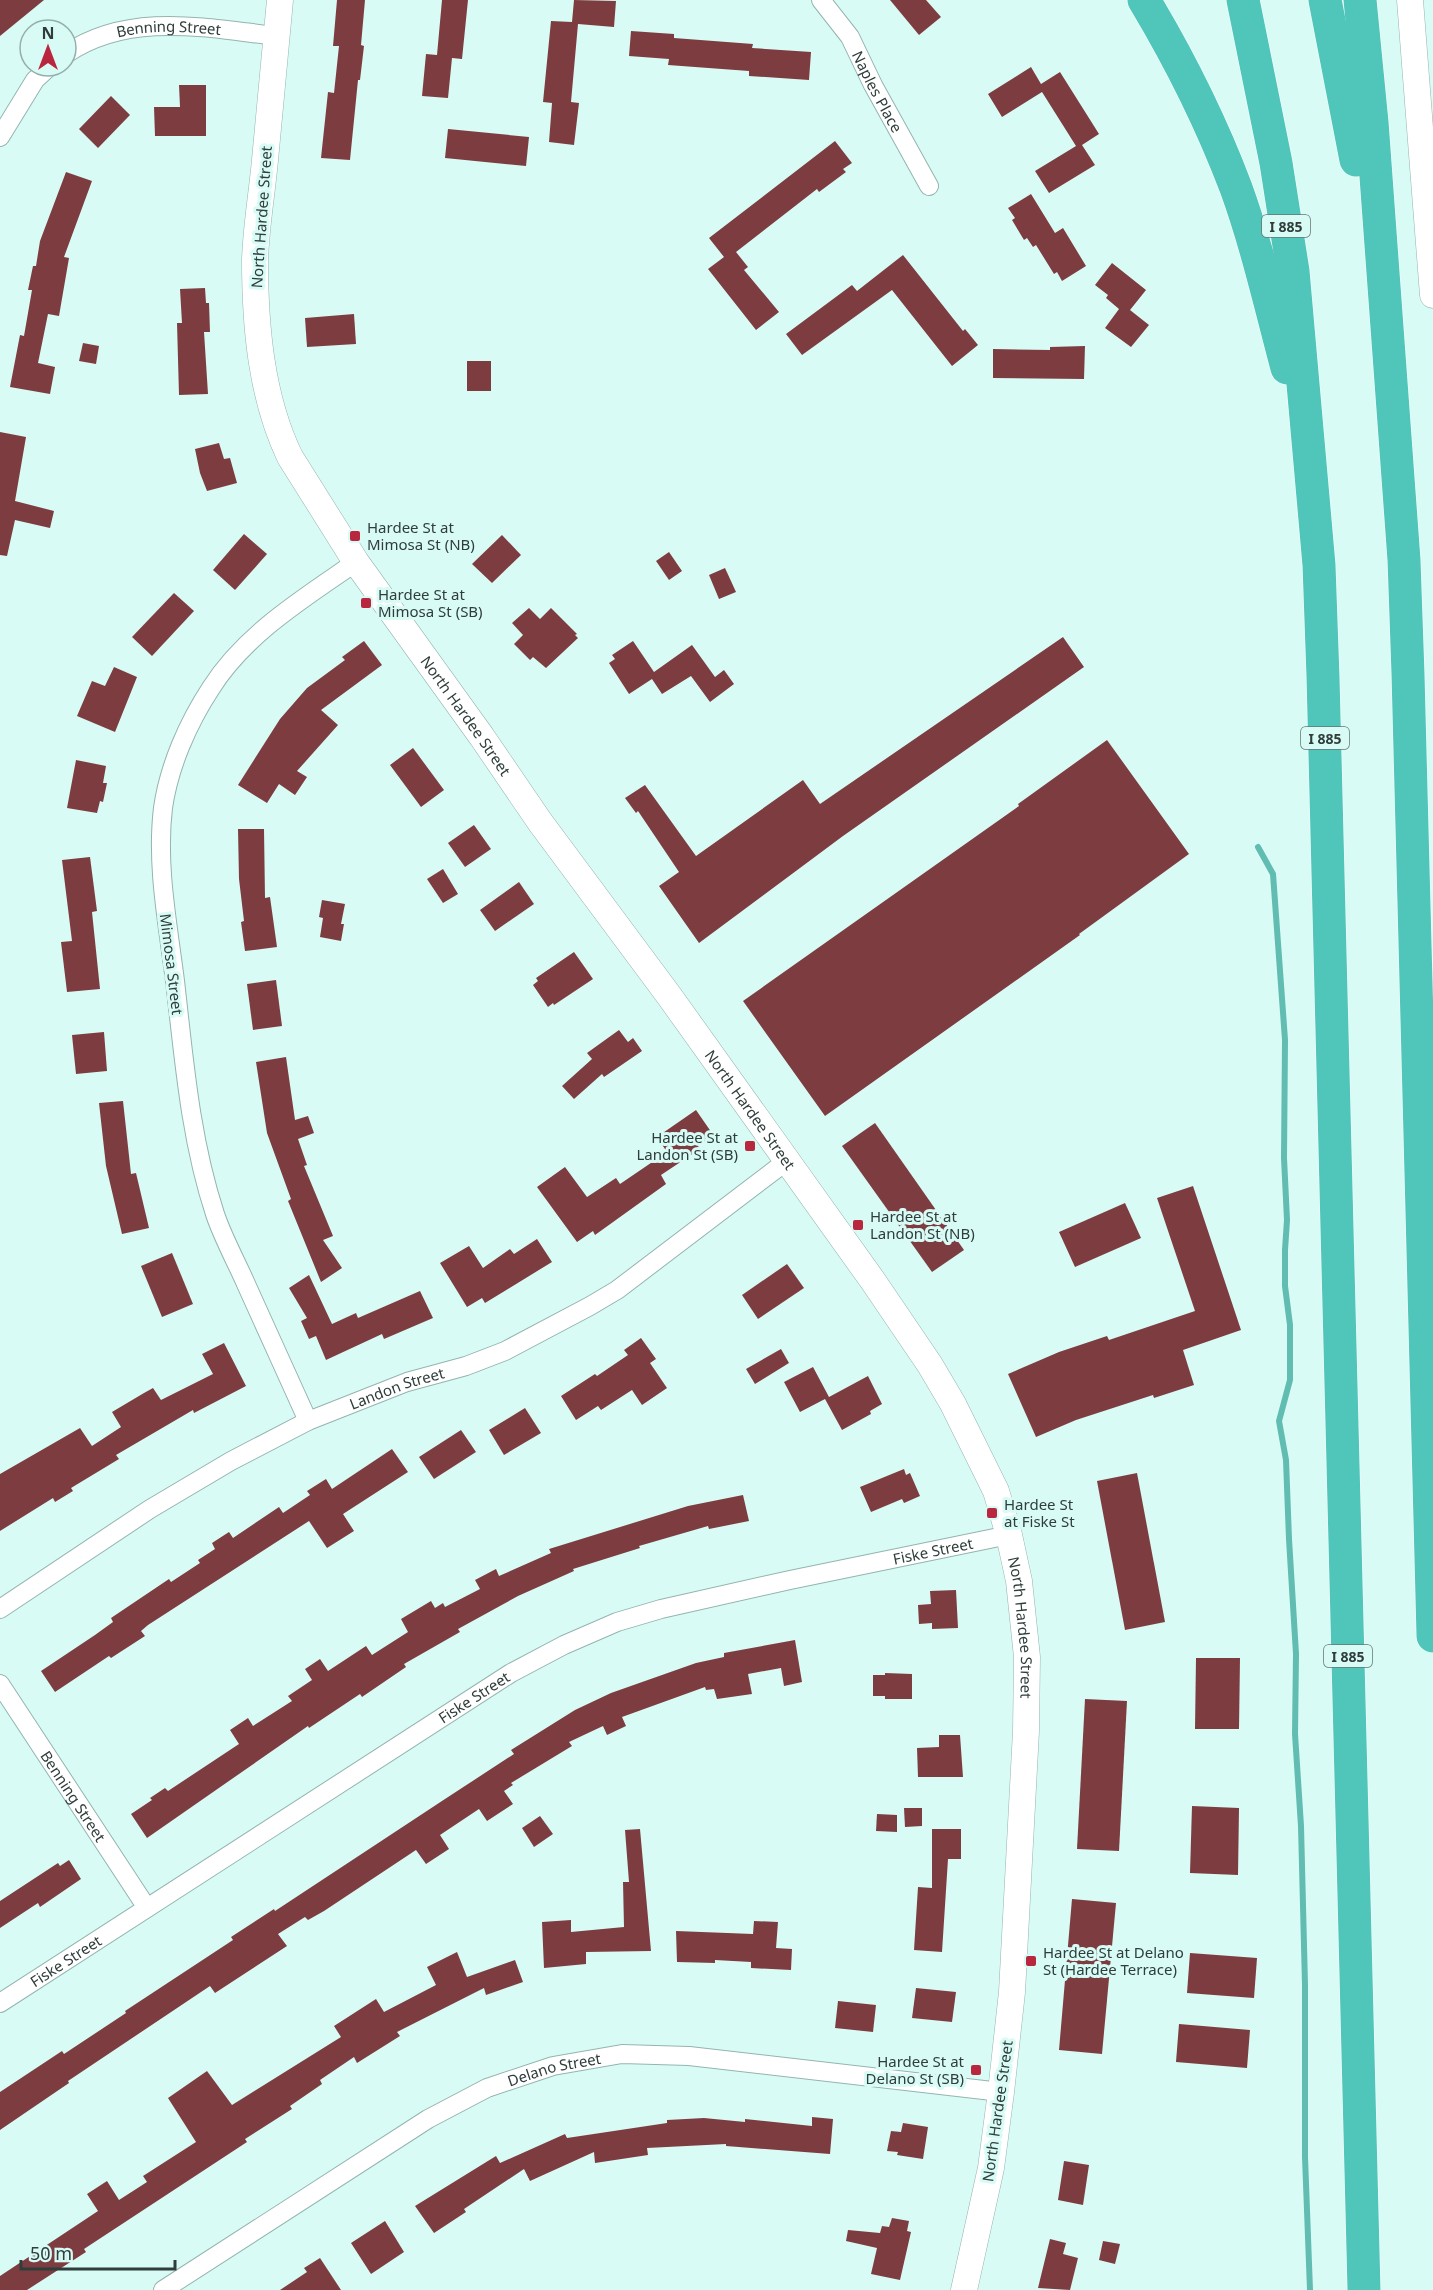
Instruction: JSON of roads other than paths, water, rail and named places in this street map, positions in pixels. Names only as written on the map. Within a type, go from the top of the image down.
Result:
[{"type":"highway","points":[[1143,0],[1192,85],[1236,190],[1310,455]]},
{"type":"highway","name":"I 885","points":[[1243,0],[1267,111],[1293,271],[1319,565],[1364,2290]]},
{"type":"highway","points":[[1325,0],[1373,259],[1395,447]]},
{"type":"highway","points":[[1360,0],[1372,122],[1404,560],[1433,1636]]},
{"type":"street","name":"North Hardee Street","points":[[280,0],[255,258],[256,304],[262,364],[281,440],[356,562],[540,822],[788,1160],[930,1365],[953,1404],[992,1482],[1009,1535],[1020,1591],[1027,1657],[1012,1992],[991,2168],[964,2290]]},
{"type":"street","name":"Naples Place","points":[[821,0],[850,37],[873,85],[929,186]]},
{"type":"street","points":[[1410,0],[1433,295]]},
{"type":"street","name":"Benning Street","points":[[78,47],[107,33],[154,25],[192,26],[276,36]]},
{"type":"street","points":[[0,137],[37,78]]},
{"type":"street","name":"Mimosa Street","points":[[308,1420],[216,1216],[204,1176],[192,1125],[166,912],[161,850],[165,799],[177,755],[199,709],[227,665],[243,648],[295,605],[356,562]]},
{"type":"street","name":"Landon Street","points":[[0,1609],[150,1509],[231,1461],[308,1420],[407,1382],[466,1366],[505,1351],[590,1306],[660,1258],[788,1160]]},
{"type":"street","name":"Fiske Street","points":[[0,2003],[511,1673],[564,1645],[617,1622],[661,1609],[1009,1535]]},
{"type":"street","name":"Benning Street","points":[[0,1684],[147,1908]]},
{"type":"street","name":"Delano Street","points":[[163,2290],[428,2118],[488,2088],[554,2066],[622,2054],[689,2056],[1001,2092]]},
{"type":"waterway","points":[[1258,847],[1273,874],[1285,1040],[1284,1158],[1287,1220],[1285,1286],[1290,1325],[1290,1380],[1279,1421],[1286,1460],[1296,1654],[1295,1734],[1301,1826],[1305,1985],[1305,2157],[1310,2290]]},
{"type":"place","name":"Hardee St at Mimosa St (NB)","points":[[355,536]]},
{"type":"place","name":"Hardee St at Mimosa St (SB)","points":[[366,603]]},
{"type":"place","name":"Hardee St at Landon St (SB)","points":[[750,1146]]},
{"type":"place","name":"Hardee St at Landon St (NB)","points":[[858,1225]]},
{"type":"place","name":"Hardee St at Fiske St","points":[[992,1513]]},
{"type":"place","name":"Hardee St at Delano St (Hardee Terrace)","points":[[1031,1961]]},
{"type":"place","name":"Hardee St at Delano St (SB)","points":[[976,2070]]}]
